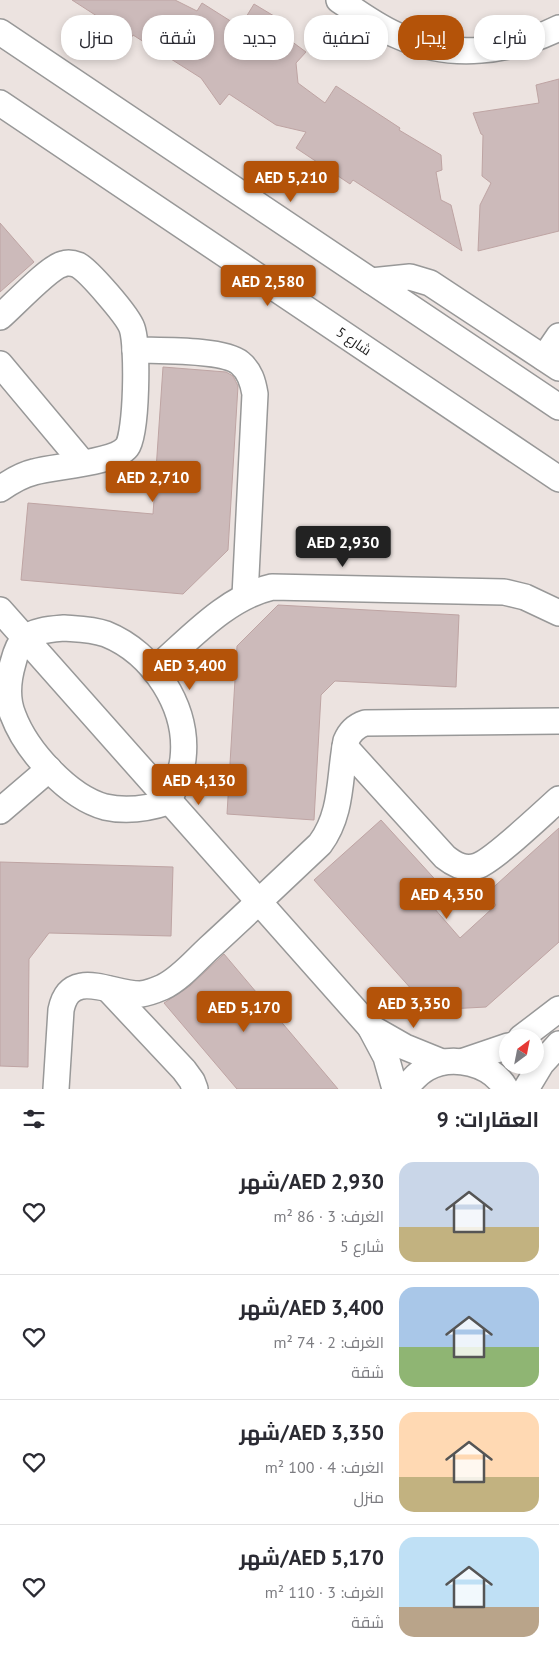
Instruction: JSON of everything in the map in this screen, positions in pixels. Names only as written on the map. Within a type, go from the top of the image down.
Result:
[{"type":"street","points":[[339,0],[372,22],[402,38],[435,48],[469,52],[503,48],[536,40],[559,28]]},
{"type":"street","points":[[0,32],[559,407]]},
{"type":"street","name":"شارع 5","points":[[0,103],[559,479]]},
{"type":"street","points":[[0,317],[53,269],[64,263],[71,263],[83,268],[123,313],[132,328],[135,350],[131,438],[127,447],[111,458],[32,472],[0,489]]},
{"type":"street","points":[[371,281],[410,276],[430,282],[551,363],[559,336]]},
{"type":"street","points":[[135,350],[230,357],[248,371],[253,382],[255,394],[245,596]]},
{"type":"street","points":[[0,364],[82,462]]},
{"type":"street","points":[[154,670],[226,609],[245,596],[286,586],[483,591],[525,597],[559,614]]},
{"type":"street","points":[[0,610],[168,802],[260,901],[370,1027],[386,1057],[395,1089]]},
{"type":"street","points":[[64,628],[85,629],[105,634],[124,643],[140,655],[154,670],[168,690],[178,711],[183,734],[183,758],[178,780],[168,802],[147,808],[126,810],[104,806],[84,798],[49,769],[22,733],[13,715],[8,695],[11,668],[25,638],[44,631],[64,628]]},
{"type":"street","points":[[56,1089],[63,1000],[77,987],[87,985],[141,994],[166,986],[260,901],[327,835],[337,810],[345,747],[349,734],[359,725],[365,723],[559,721]]},
{"type":"street","points":[[345,747],[445,857],[461,867],[479,866],[487,861],[559,799]]},
{"type":"street","points":[[0,811],[49,769]]},
{"type":"street","points":[[108,989],[184,1070],[195,1089]]},
{"type":"street","points":[[533,1029],[559,1009]]},
{"type":"street","points":[[370,1027],[405,1047],[453,1062],[479,1066],[492,1074],[506,1089]]},
{"type":"street","points":[[526,1089],[541,1064],[559,1044]]},
{"type":"street","points":[[405,1089],[414,1078],[427,1068],[499,1049]]},
{"type":"building","points":[[72,0],[175,0],[197,11],[202,3],[224,17],[224,60],[294,60],[294,43],[304,51],[304,54],[296,63],[298,83],[325,103],[336,86],[400,128],[399,130],[441,155],[442,170],[436,172],[441,200],[451,205],[462,251],[353,180],[350,184],[296,148],[306,132],[276,125],[229,94],[220,105],[201,78],[173,60],[214,60],[214,15],[142,15],[142,41],[133,35],[132,36],[132,15],[95,15]]},
{"type":"building","points":[[254,4],[272,15],[247,15]]},
{"type":"building","points":[[559,79],[559,231],[478,251],[480,205],[491,183],[482,176],[483,135],[473,113],[539,103],[536,85]]},
{"type":"building","points":[[0,223],[34,262],[0,292]]},
{"type":"building","points":[[163,367],[226,372],[233,376],[238,386],[228,550],[183,594],[21,580],[28,503],[153,514]]},
{"type":"building","points":[[278,605],[459,615],[456,687],[335,681],[321,695],[314,820],[227,814],[237,646]]},
{"type":"building","points":[[381,820],[442,887],[427,900],[460,938],[496,905],[486,894],[559,828],[559,942],[486,1007],[430,1010],[314,880]]},
{"type":"building","points":[[0,862],[173,867],[171,936],[49,933],[29,959],[28,1067],[0,1066]]},
{"type":"building","points":[[224,954],[338,1089],[237,1089],[164,1003],[190,986]]}]
